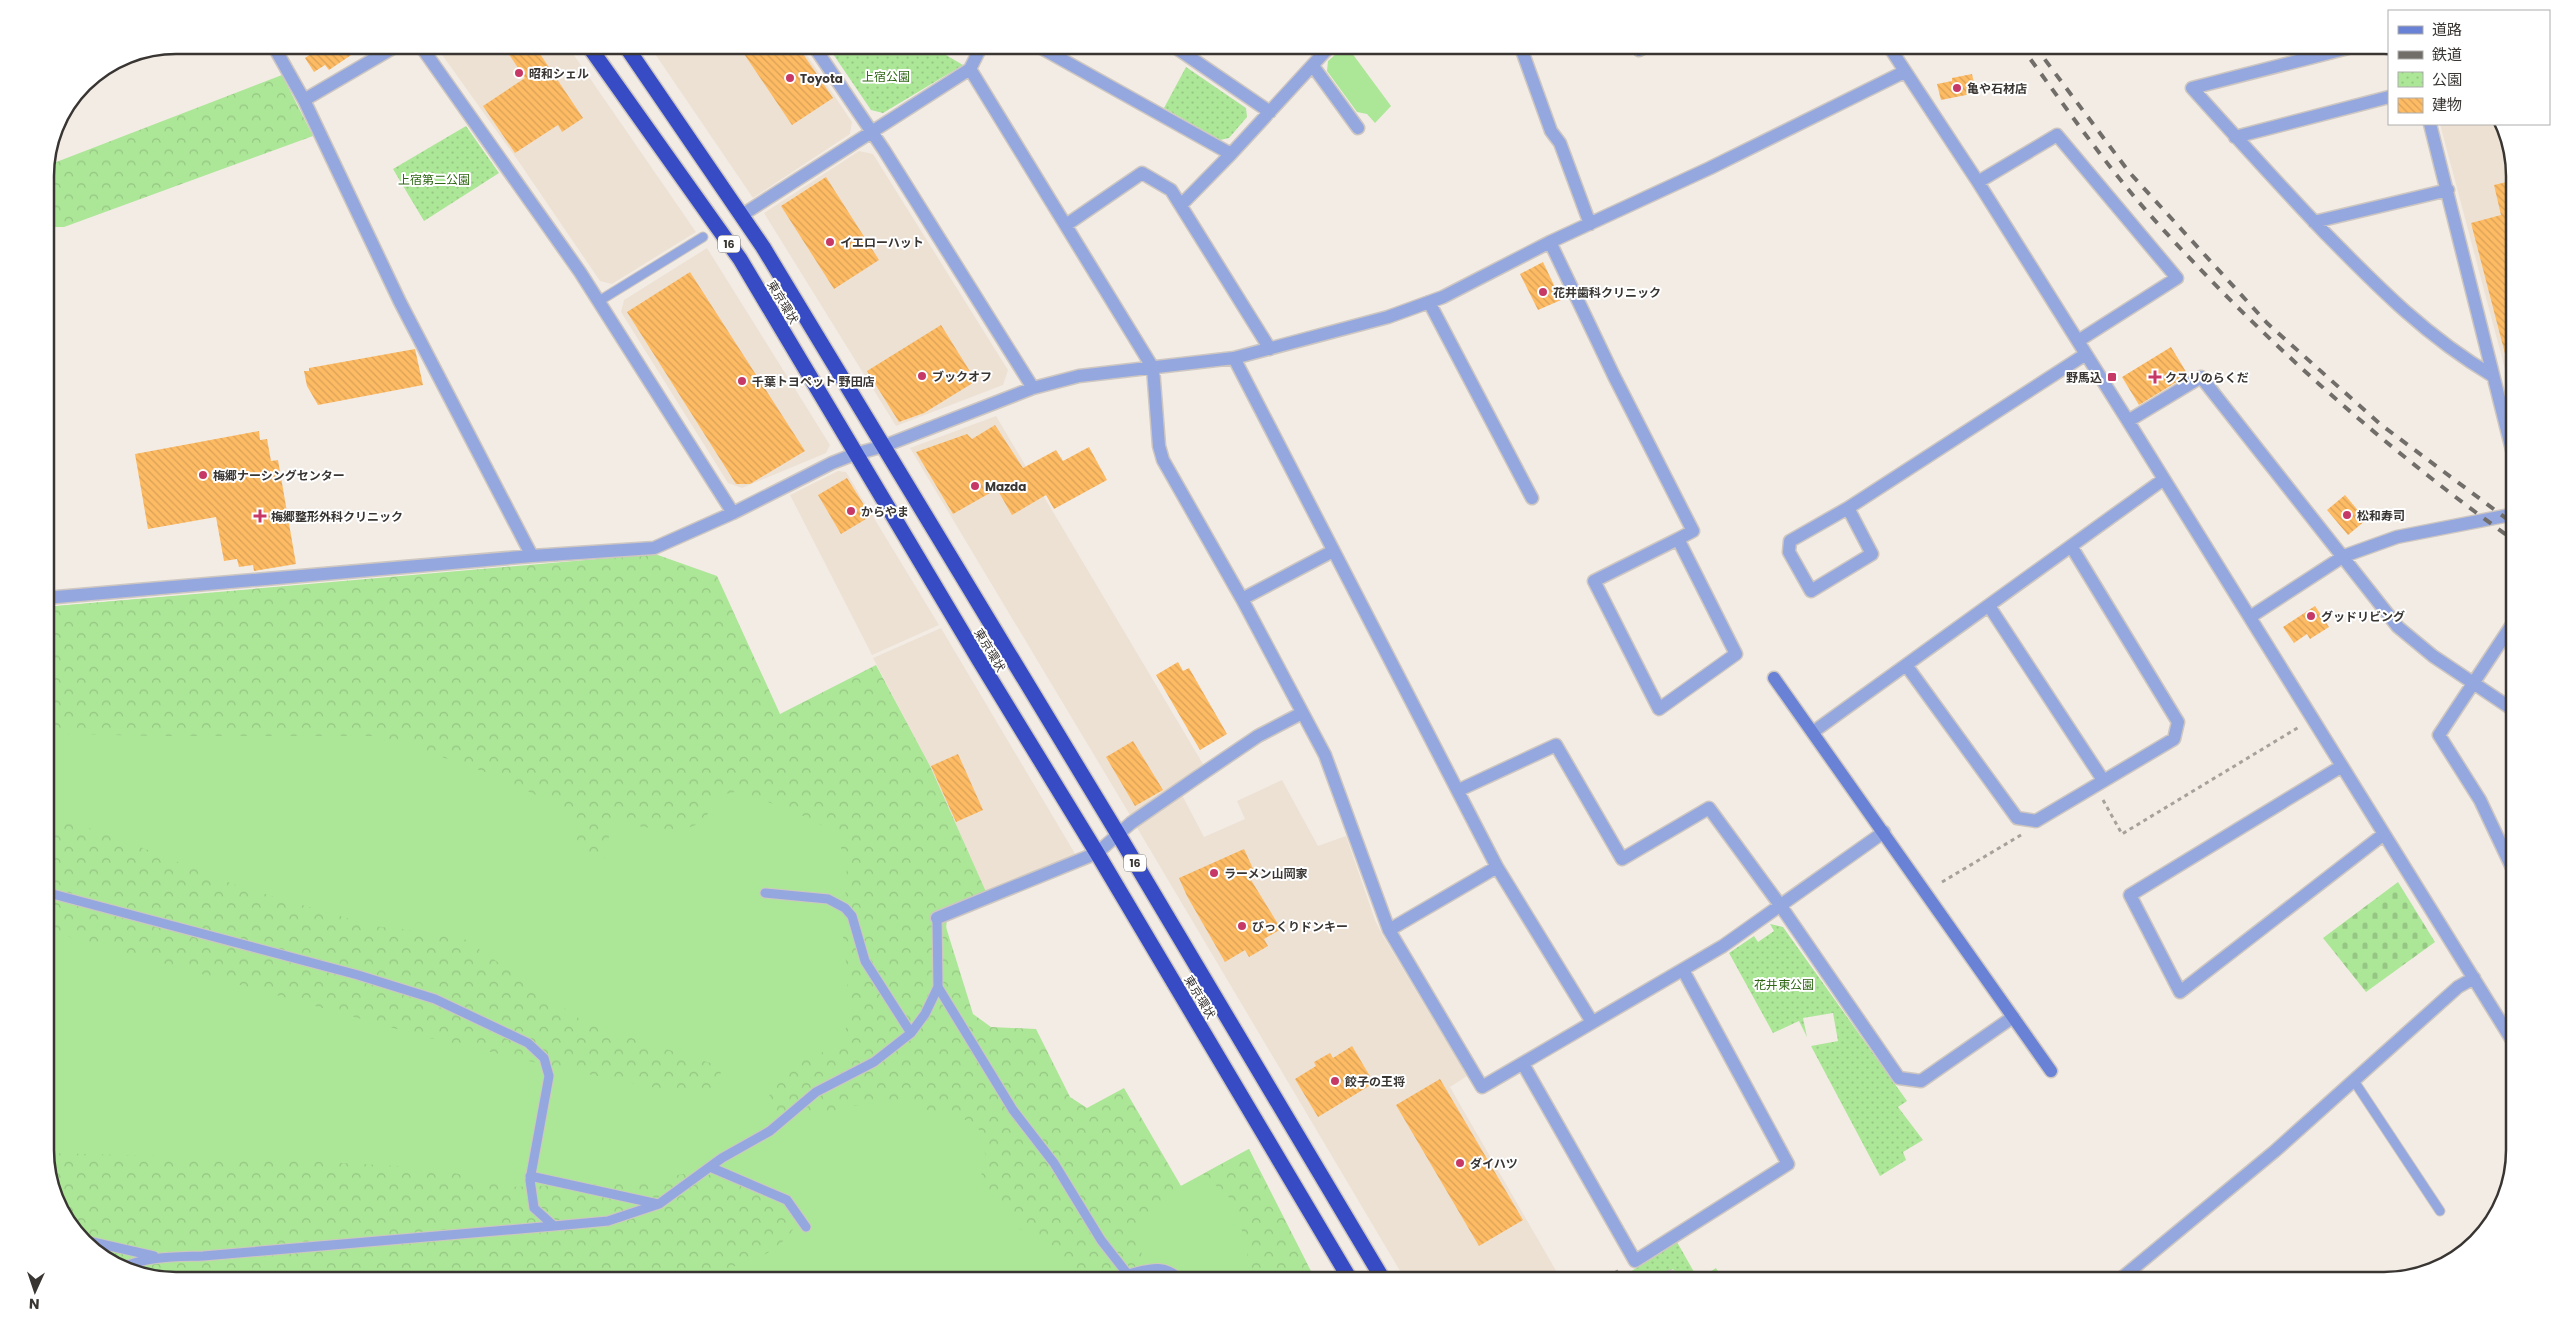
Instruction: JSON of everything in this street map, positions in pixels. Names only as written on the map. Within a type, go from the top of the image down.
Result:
[{"type":"highway","name":"東京環状","points":[[594,54],[740,259],[855,454],[1097,853],[1346,1272]]},
{"type":"highway","name":"東京環状","points":[[631,54],[742,215],[884,446],[1379,1272]]},
{"type":"street","points":[[278,54],[304,100],[400,302],[532,556]]},
{"type":"street","points":[[304,100],[383,54]]},
{"type":"street","points":[[426,54],[599,301],[733,513]]},
{"type":"street","points":[[819,54],[871,131],[1032,388]]},
{"type":"street","points":[[742,215],[871,131],[970,70],[978,54]]},
{"type":"street","points":[[1052,54],[1231,154]]},
{"type":"street","points":[[1185,54],[1270,112]]},
{"type":"street","points":[[1181,205],[1323,54]]},
{"type":"street","points":[[1523,54],[1551,130],[1560,143],[1590,224]]},
{"type":"street","points":[[1893,54],[1978,182],[2128,420],[2506,1030]]},
{"type":"street","points":[[2325,54],[2192,88],[2314,222],[2388,298],[2457,355],[2493,376]]},
{"type":"street","points":[[1313,66],[1358,128]]},
{"type":"street","points":[[970,70],[1153,368],[1159,446],[1163,460],[1242,599],[1334,778],[1389,930],[1482,1087],[1744,933],[1780,905],[1884,832]]},
{"type":"street","points":[[54,597],[532,556],[654,548],[733,513],[855,454],[884,446],[1032,388],[1079,376],[1234,358],[1388,317],[1443,298],[1550,242],[1710,168],[1904,72]]},
{"type":"street","points":[[2235,136],[2388,97]]},
{"type":"street","points":[[2430,125],[2506,427]]},
{"type":"street","points":[[1978,182],[2058,135],[2177,278],[2078,341]]},
{"type":"street","points":[[1066,225],[1142,174],[1171,190],[1270,349]]},
{"type":"street","points":[[2314,222],[2448,190]]},
{"type":"street","points":[[1550,242],[1614,376],[1693,531],[1594,581],[1659,709],[1736,654],[1678,539]]},
{"type":"street","points":[[1429,302],[1532,498]]},
{"type":"street","points":[[1848,508],[1872,554],[1811,591],[1789,552],[1790,541],[1848,508],[2086,354]]},
{"type":"street","points":[[1234,358],[1459,790],[1497,867],[1592,1022]]},
{"type":"street","points":[[2128,420],[2201,376],[2398,627],[2433,656],[2506,705]]},
{"type":"street","points":[[1813,732],[2164,479]]},
{"type":"street","points":[[2250,617],[2344,556],[2397,537],[2506,516]]},
{"type":"street","points":[[1906,665],[2017,818],[2036,821],[2174,739],[2178,722],[2071,546]]},
{"type":"street","points":[[1242,599],[1333,551]]},
{"type":"street","points":[[1989,606],[2098,783]]},
{"type":"street","points":[[2506,634],[2438,735],[2480,800],[2506,855]]},
{"type":"street","points":[[1774,678],[2051,1071]]},
{"type":"street","points":[[937,918],[1097,853],[1118,834],[1258,736],[1302,713]]},
{"type":"street","points":[[1459,790],[1556,745],[1622,859],[1709,808],[1780,905],[1899,1078],[1921,1081],[2013,1017]]},
{"type":"street","points":[[2342,766],[2130,894],[2180,992],[2384,834]]},
{"type":"street","points":[[1389,930],[1497,867]]},
{"type":"street","points":[[1523,1064],[1635,1261],[1788,1164],[1683,970]]},
{"type":"street","points":[[2129,1272],[2275,1151],[2458,987],[2474,978]]},
{"type":"lane","points":[[599,301],[703,237]]},
{"type":"lane","points":[[765,893],[828,899],[845,908],[852,916],[865,961],[911,1033]]},
{"type":"lane","points":[[54,894],[358,975],[434,999],[528,1042],[544,1058],[548,1076],[530,1176],[534,1208],[554,1226]]},
{"type":"lane","points":[[97,1243],[138,1254],[161,1257],[204,1256],[608,1221],[659,1204],[710,1167],[770,1131],[816,1092],[874,1062],[911,1033],[925,1014],[938,987],[937,918]]},
{"type":"lane","points":[[938,987],[1013,1110],[1054,1163],[1101,1240],[1126,1272]]},
{"type":"lane","points":[[2354,1081],[2440,1211]]},
{"type":"lane","points":[[710,1167],[787,1200],[806,1227]]},
{"type":"lane","points":[[530,1176],[659,1204]]},
{"type":"lane","points":[[131,1264],[161,1257]]},
{"type":"lane","points":[[1146,1272],[1158,1268],[1174,1272]]},
{"type":"path","points":[[2098,783],[2122,834],[2312,718]]},
{"type":"path","points":[[1942,882],[2018,838],[2036,821]]},
{"type":"path","points":[[1616,1272],[1635,1261]]},
{"type":"shaded area","points":[[442,54],[573,54],[696,232],[612,284],[600,281],[521,165]]},
{"type":"shaded area","points":[[655,54],[806,54],[852,122],[850,134],[753,198]]},
{"type":"shaded area","points":[[2440,125],[2495,125],[2500,136],[2506,168],[2506,373]]},
{"type":"shaded area","points":[[859,151],[873,154],[1008,370],[1003,385],[896,426],[764,213]]},
{"type":"shaded area","points":[[707,248],[830,445],[826,453],[742,488],[728,483],[621,312],[624,300]]},
{"type":"shaded area","points":[[996,416],[1203,764],[1130,815],[910,448]]},
{"type":"shaded area","points":[[838,471],[846,472],[939,625],[872,655],[790,495]]},
{"type":"shaded area","points":[[941,628],[1077,857],[987,894],[930,766],[873,658]]},
{"type":"shaded area","points":[[1282,780],[1318,846],[1346,836],[1375,920],[1383,936],[1467,1076],[1450,1087],[1557,1272],[1401,1272],[1136,826],[1182,795],[1204,837],[1245,819],[1237,801]]},
{"type":"green space","name":"上宿公園","points":[[833,54],[944,54],[963,65],[883,113],[871,110]]},
{"type":"green space","points":[[1336,54],[1353,54],[1391,106],[1375,123],[1367,114],[1357,112],[1327,71],[1328,61]]},
{"type":"green space","points":[[1186,67],[1246,108],[1247,117],[1229,138],[1220,140],[1164,108]]},
{"type":"green space","points":[[282,75],[313,136],[64,227],[54,227],[55,163]]},
{"type":"green space","name":"上宿第二公園","points":[[466,126],[499,173],[424,221],[393,169]]},
{"type":"green space","points":[[655,554],[717,576],[780,714],[876,665],[930,766],[987,894],[941,911],[973,1014],[991,1027],[1036,1029],[1070,1097],[1087,1108],[1124,1088],[1181,1186],[1135,1225],[1146,1272],[1064,1272],[1061,1252],[1043,1239],[1019,1229],[980,1180],[986,1157],[977,1123],[886,1099],[809,1116],[766,1113],[773,1088],[783,1074],[801,1056],[815,1056],[839,1044],[849,1021],[847,969],[843,941],[847,864],[835,832],[795,812],[739,791],[717,796],[706,817],[698,824],[687,828],[647,828],[611,821],[606,858],[586,860],[574,832],[571,811],[488,773],[381,736],[156,736],[67,734],[54,732],[54,606]]},
{"type":"green space","points":[[541,565],[947,917],[942,983],[1129,1214],[1249,1149],[1305,1272],[176,1272],[144,1268],[122,1260],[95,1242],[74,1218],[60,1190],[54,1158],[54,606]]},
{"type":"green space","points":[[54,818],[100,831],[238,886],[374,926],[460,936],[587,1024],[720,1066],[721,1078],[711,1088],[685,1094],[568,1070],[425,1037],[54,933]]},
{"type":"green space","points":[[2398,882],[2435,942],[2366,992],[2323,938]]},
{"type":"green space","name":"花井東公園","points":[[1770,924],[1783,927],[1907,1101],[1898,1107],[1923,1140],[1903,1152],[1906,1160],[1880,1176],[1811,1046],[1838,1041],[1833,1013],[1803,1018],[1807,1037],[1799,1021],[1773,1033],[1729,953],[1754,936],[1758,942],[1774,931]]},
{"type":"green space","points":[[1249,1149],[1311,1272],[1250,1272],[1245,1240],[1232,1200],[1203,1174]]},
{"type":"green space","points":[[54,1153],[251,1158],[435,1168],[509,1187],[632,1183],[684,1174],[720,1175],[785,1202],[797,1223],[783,1242],[763,1255],[741,1265],[715,1271],[160,1271],[144,1268],[122,1260],[108,1252],[84,1231],[74,1218],[60,1190]]},
{"type":"green space","points":[[1677,1242],[1694,1272],[1675,1272],[1673,1269],[1668,1272],[1630,1272]]},
{"type":"green space","points":[[1716,1268],[1718,1272],[1709,1272]]},
{"type":"building","points":[[311,54],[353,54],[329,70],[325,65],[314,72],[305,58]]},
{"type":"building","points":[[509,54],[540,54],[583,118],[562,132],[558,125],[515,153],[483,106],[525,78]]},
{"type":"building","name":"Toyota","points":[[744,54],[803,54],[833,98],[792,125]]},
{"type":"building","name":"亀や石材店","points":[[1972,74],[1976,93],[1941,100],[1937,84],[1952,81],[1952,78]]},
{"type":"building","points":[[826,177],[879,260],[834,289],[781,206]]},
{"type":"building","points":[[2506,182],[2506,357],[2471,223],[2501,215],[2494,185]]},
{"type":"building","name":"花井歯科クリニック","points":[[1543,262],[1561,300],[1538,310],[1520,274]]},
{"type":"building","name":"千葉トヨペット 野田店","points":[[690,272],[805,451],[750,484],[736,484],[627,312]]},
{"type":"building","name":"ブックオフ","points":[[941,325],[976,381],[924,413],[899,422],[867,371]]},
{"type":"building","name":"クスリのらくだ","points":[[2171,347],[2188,375],[2139,405],[2122,377]]},
{"type":"building","points":[[415,349],[423,385],[318,405],[307,386],[304,371],[309,371],[309,368]]},
{"type":"building","points":[[995,425],[1023,468],[1056,450],[1063,461],[1089,447],[1107,480],[1054,509],[1046,495],[1012,515],[997,489],[953,514],[916,452],[967,434],[972,439]]},
{"type":"building","points":[[259,431],[260,440],[267,439],[271,461],[278,460],[296,564],[254,571],[253,565],[239,567],[237,559],[224,561],[216,517],[148,529],[135,454]]},
{"type":"building","points":[[847,478],[871,516],[841,534],[818,495]]},
{"type":"building","name":"松和寿司","points":[[2345,495],[2366,520],[2348,535],[2327,510]]},
{"type":"building","name":"グッドリビング","points":[[2315,606],[2329,627],[2310,639],[2307,634],[2294,643],[2283,627]]},
{"type":"building","points":[[1178,662],[1183,671],[1189,668],[1227,734],[1200,750],[1156,675]]},
{"type":"building","points":[[1133,741],[1163,790],[1135,806],[1106,757]]},
{"type":"building","points":[[958,754],[983,810],[956,822],[931,766]]},
{"type":"building","points":[[1244,849],[1255,873],[1248,875],[1281,929],[1264,939],[1268,946],[1249,957],[1245,950],[1225,962],[1187,896],[1179,878]]},
{"type":"building","name":"餃子の王将","points":[[1352,1046],[1374,1083],[1318,1117],[1295,1079],[1316,1066],[1314,1062],[1330,1053],[1333,1058]]},
{"type":"building","name":"ダイハツ","points":[[1440,1079],[1523,1220],[1479,1246],[1396,1105]]},
{"type":"railway","points":[[2027,54],[2087,137],[2140,204],[2241,311],[2373,431],[2506,534]]},
{"type":"railway","points":[[2041,54],[2129,172],[2267,323],[2380,424],[2506,518]]},
{"type":"place","name":"昭和シェル","points":[[519,73]]},
{"type":"place","name":"Toyota","points":[[790,78]]},
{"type":"place","name":"亀や石材店","points":[[1957,88]]},
{"type":"place","name":"イエローハット","points":[[830,242]]},
{"type":"place","name":"花井歯科クリニック","points":[[1543,292]]},
{"type":"place","name":"ブックオフ","points":[[922,376]]},
{"type":"place","name":"野馬込","points":[[2112,377]]},
{"type":"place","name":"クスリのらくだ","points":[[2155,377]]},
{"type":"place","name":"千葉トヨペット 野田店","points":[[742,381]]},
{"type":"place","name":"梅郷ナーシングセンター","points":[[203,475]]},
{"type":"place","name":"Mazda","points":[[975,486]]},
{"type":"place","name":"からやま","points":[[851,511]]},
{"type":"place","name":"松和寿司","points":[[2347,515]]},
{"type":"place","name":"梅郷整形外科クリニック","points":[[260,516]]},
{"type":"place","name":"グッドリビング","points":[[2311,616]]},
{"type":"place","name":"ラーメン山岡家","points":[[1214,873]]},
{"type":"place","name":"びっくりドンキー","points":[[1242,926]]},
{"type":"place","name":"餃子の王将","points":[[1335,1081]]},
{"type":"place","name":"ダイハツ","points":[[1460,1163]]}]
